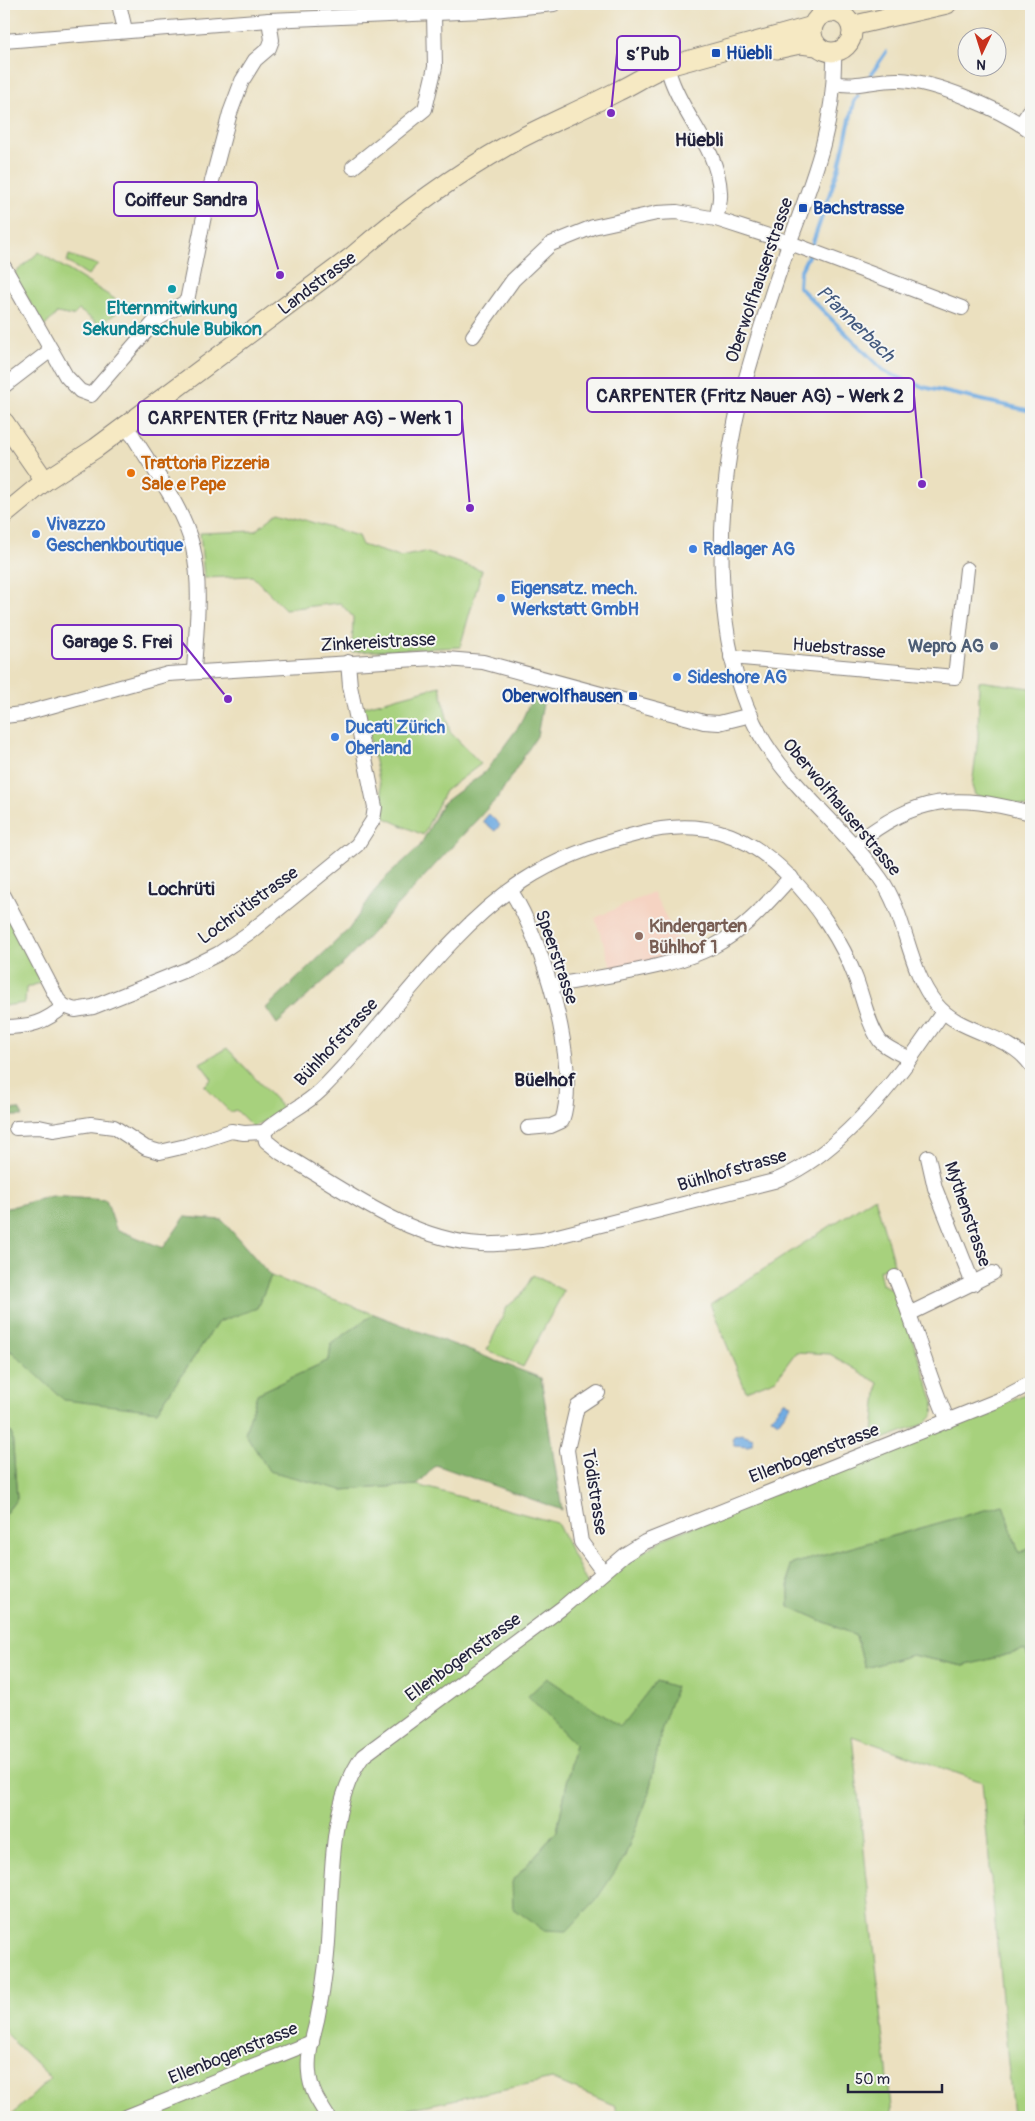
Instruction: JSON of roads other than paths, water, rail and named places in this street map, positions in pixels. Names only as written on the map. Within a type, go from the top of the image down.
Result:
[{"type":"main road","points":[[851,26],[947,4]]},
{"type":"main road","points":[[838,13],[848,20],[851,26],[852,38],[849,44],[840,51],[826,49],[813,35],[820,14],[838,13]]},
{"type":"main road","name":"Landstrasse","points":[[619,91],[644,75],[820,14]]},
{"type":"main road","name":"Landstrasse","points":[[4,514],[45,481],[125,427],[353,256],[389,224],[506,146],[564,116],[619,91],[670,76],[800,44],[826,49]]},
{"type":"main road","points":[[4,422],[45,481]]},
{"type":"street","points":[[119,4],[125,30]]},
{"type":"street","points":[[4,41],[269,20],[484,11],[554,4]]},
{"type":"street","points":[[353,167],[424,109],[435,67],[434,13]]},
{"type":"street","points":[[4,267],[66,376],[80,391],[92,395],[156,320],[187,301],[208,196],[230,113],[242,81],[255,60],[270,48],[272,40],[269,20]]},
{"type":"street","name":"Oberwolfhauserstrasse","points":[[826,49],[841,85],[824,147],[801,247],[754,350],[736,411],[724,495],[724,596],[731,657],[751,715],[769,749],[791,779],[854,845],[881,879],[888,892],[926,988],[943,1012],[962,1024],[996,1038],[1016,1050],[1031,1065]]},
{"type":"street","points":[[670,76],[678,97],[710,150],[720,191],[716,219]]},
{"type":"street","points":[[841,85],[865,85],[898,80],[926,84],[968,99],[1026,128],[1031,109]]},
{"type":"street","points":[[473,336],[513,280],[551,244],[593,227],[657,214],[686,213],[716,219],[801,247],[962,308]]},
{"type":"street","points":[[4,386],[51,350]]},
{"type":"street","points":[[125,427],[133,436],[179,512],[193,547],[197,570],[194,671]]},
{"type":"street","name":"Huebstrasse","points":[[731,657],[955,677],[967,569]]},
{"type":"street","name":"Zinkereistrasse","points":[[4,716],[22,714],[140,680],[194,671],[434,658],[473,660],[704,722],[719,723],[751,715]]},
{"type":"street","name":"Lochrütistrasse","points":[[64,1006],[76,1010],[93,1007],[188,969],[218,954],[249,933],[357,845],[373,820],[375,807],[350,686],[348,662]]},
{"type":"street","points":[[854,845],[898,814],[935,803],[957,800],[986,802],[1031,813]]},
{"type":"street","name":"Bühlhofstrasse","points":[[910,1059],[880,1042],[855,976],[837,939],[815,906],[791,877],[766,853],[745,840],[728,833],[690,826],[642,832],[602,843],[540,870],[511,890],[464,931],[319,1092],[272,1123],[264,1132],[266,1141],[280,1153],[414,1228],[455,1240],[479,1244],[507,1244],[542,1240],[774,1181],[794,1173],[830,1148],[884,1091],[910,1059],[943,1012]]},
{"type":"street","points":[[551,986],[677,961],[715,946],[754,916],[791,877]]},
{"type":"street","name":"Speerstrasse","points":[[511,890],[533,932],[551,986],[563,1049],[566,1077],[562,1121],[551,1126],[528,1128]]},
{"type":"street","points":[[4,896],[52,990],[64,1006],[50,1018],[28,1026],[4,1027]]},
{"type":"street","points":[[16,1128],[39,1127],[53,1130],[92,1124],[114,1127],[146,1148],[160,1152],[186,1146],[231,1131],[244,1133],[264,1132]]},
{"type":"street","name":"Mythenstrasse","points":[[928,1157],[935,1188],[973,1284]]},
{"type":"street","name":"Mythenstrasse","points":[[911,1313],[993,1273]]},
{"type":"street","points":[[895,1277],[911,1313],[935,1392],[948,1421]]},
{"type":"street","name":"Ellenbogenstrasse","points":[[126,2117],[312,2042],[326,1962],[335,1847],[344,1791],[353,1770],[375,1745],[562,1608],[604,1572],[644,1542],[784,1484],[948,1421],[999,1400],[1031,1383]]},
{"type":"street","name":"Tödistrasse","points":[[598,1393],[576,1407],[567,1450],[581,1542],[604,1572]]},
{"type":"street","points":[[312,2042],[309,2058],[310,2079],[314,2093],[328,2117]]},
{"type":"water","points":[[489,814],[500,825],[495,831],[483,821]]},
{"type":"water","points":[[785,1400],[791,1405],[778,1422],[771,1417]]},
{"type":"water","points":[[742,1434],[753,1438],[753,1443],[748,1446],[734,1445],[732,1439],[734,1436]]},
{"type":"waterway","name":"Pfannerbach","points":[[870,76],[886,52]]},
{"type":"waterway","name":"Pfannerbach","points":[[811,248],[839,167],[854,102],[858,96]]},
{"type":"waterway","name":"Pfannerbach","points":[[809,254],[800,272],[799,287],[885,372],[923,387],[1031,411]]},
{"type":"place","name":"Hüebli","points":[[716,53]]},
{"type":"place","name":"s‘Pub","points":[[611,113]]},
{"type":"place","name":"Bachstrasse","points":[[803,208]]},
{"type":"place","name":"Coiffeur Sandra","points":[[280,275]]},
{"type":"place","name":"Elternmitwirkung Sekundarschule Bubikon","points":[[172,289]]},
{"type":"place","name":"Trattoria Pizzeria Sale e Pepe","points":[[131,473]]},
{"type":"place","name":"CARPENTER (Fritz Nauer AG) - Werk 2","points":[[922,484]]},
{"type":"place","name":"CARPENTER (Fritz Nauer AG) - Werk 1","points":[[470,508]]},
{"type":"place","name":"Vivazzo Geschenkboutique","points":[[36,534]]},
{"type":"place","name":"Radlager AG","points":[[693,549]]},
{"type":"place","name":"Eigensatz. mech. Werkstatt GmbH","points":[[501,598]]},
{"type":"place","name":"Wepro AG","points":[[994,646]]},
{"type":"place","name":"Sideshore AG","points":[[677,677]]},
{"type":"place","name":"Oberwolfhausen","points":[[633,696]]},
{"type":"place","name":"Garage S. Frei","points":[[228,699]]},
{"type":"place","name":"Ducati Zürich Oberland","points":[[335,737]]},
{"type":"place","name":"Kindergarten Bühlhof 1","points":[[639,936]]},
{"type":"district","name":"Hüebli","points":[[699,139]]},
{"type":"district","name":"Lochrüti","points":[[181,888]]},
{"type":"district","name":"Büelhof","points":[[545,1079]]}]
